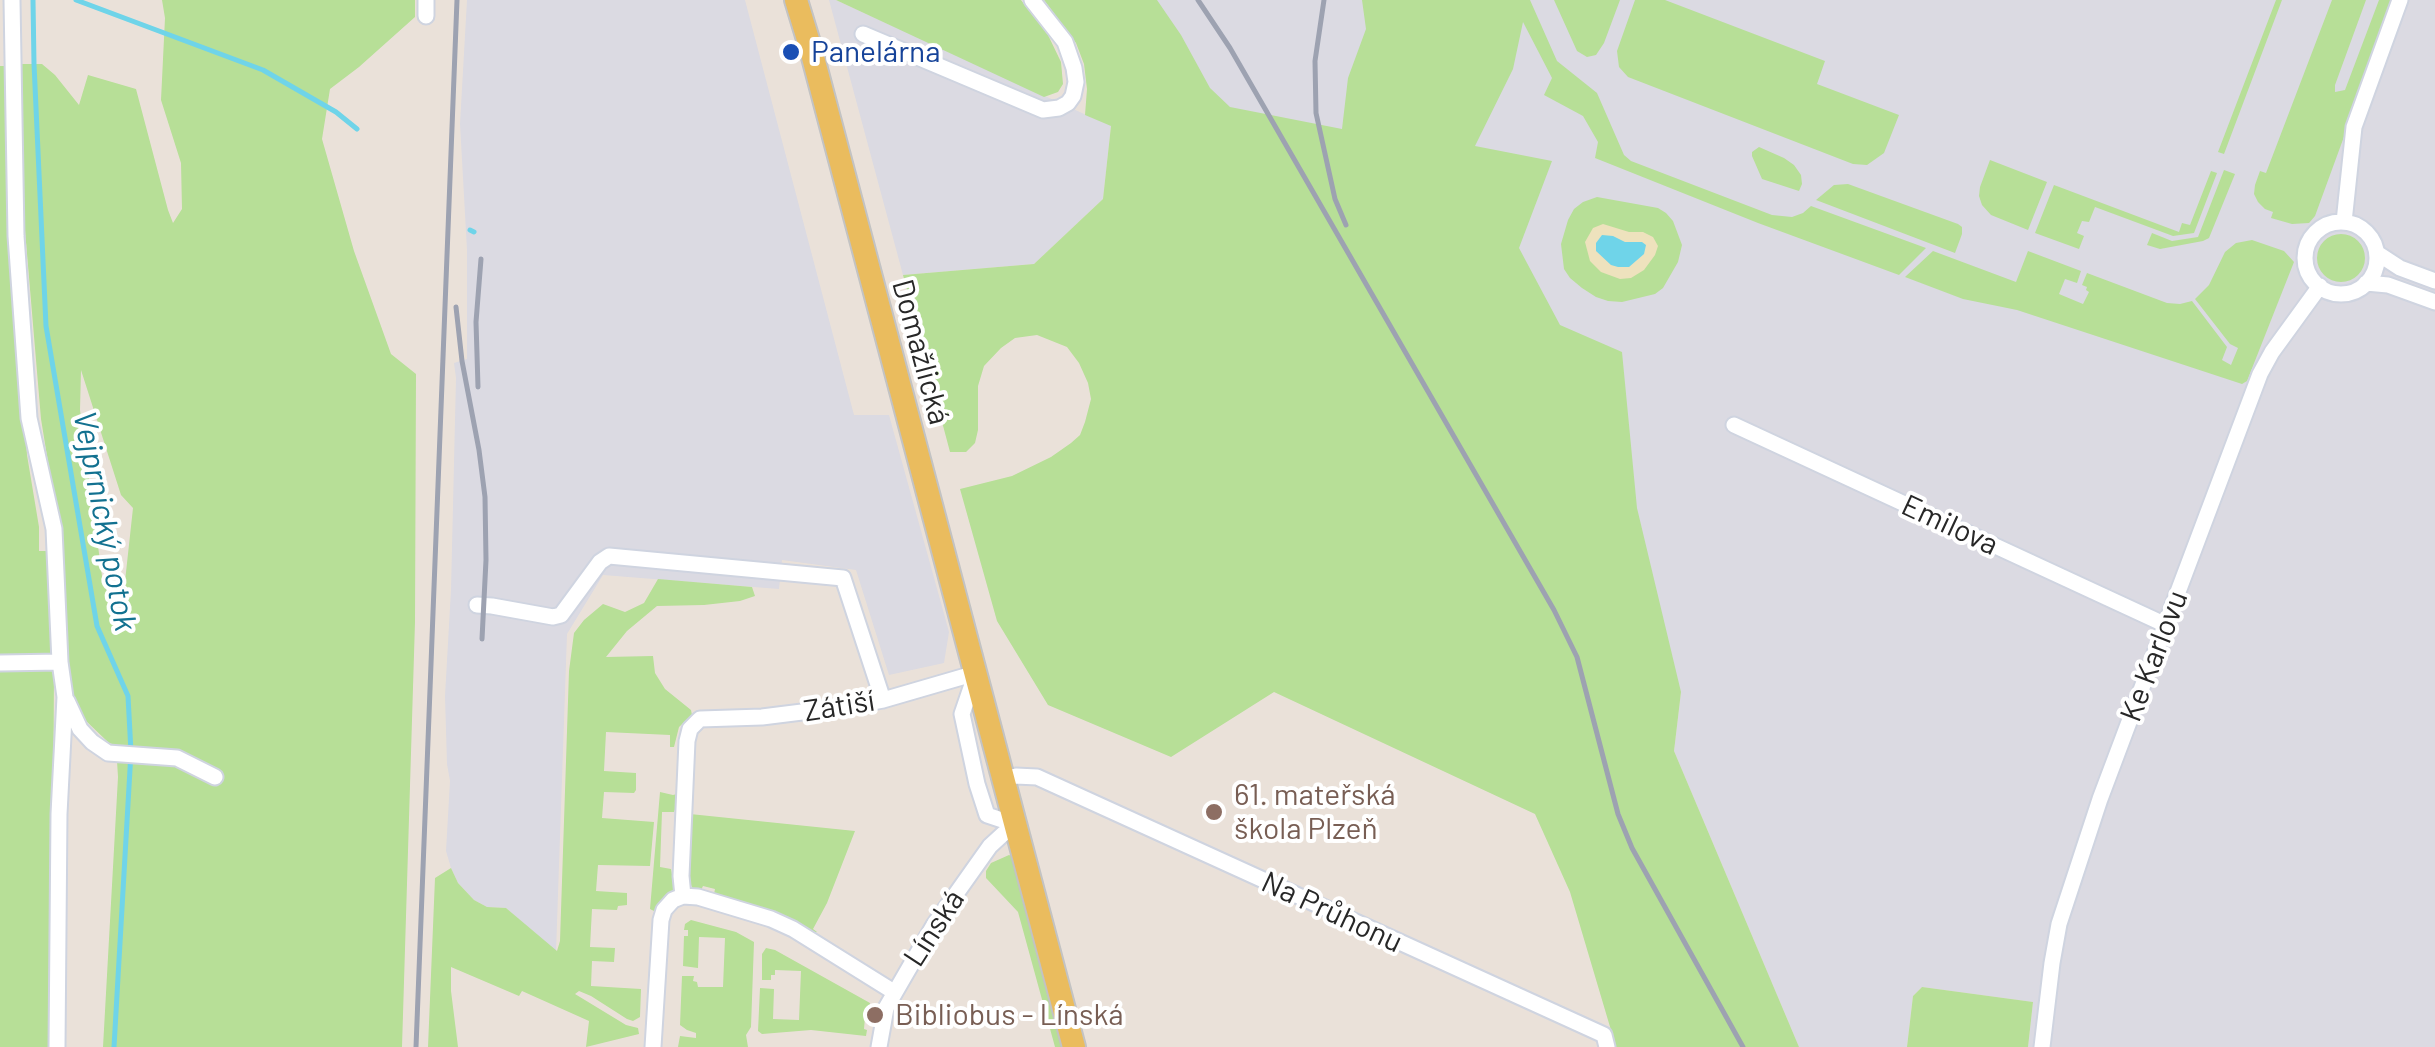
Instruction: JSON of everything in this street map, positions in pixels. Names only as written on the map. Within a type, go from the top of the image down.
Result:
[{"type":"main road","name":"Domažlická","points":[[800,0],[1074,1047]]},
{"type":"street","points":[[12,0],[7,55],[29,418],[54,530],[65,697],[59,814],[57,1047]]},
{"type":"street","points":[[863,34],[1043,110],[1059,108],[1072,96],[1074,68],[1065,42],[1032,0]]},
{"type":"street","points":[[2344,222],[2354,127],[2400,0]]},
{"type":"street","points":[[2344,222],[2364,230],[2377,253],[2376,266],[2366,283],[2344,293],[2320,286],[2307,268],[2312,236],[2322,228],[2344,222]]},
{"type":"street","points":[[2377,253],[2400,268],[2435,281]]},
{"type":"street","points":[[2366,283],[2388,285],[2435,302]]},
{"type":"street","name":"Ke Karlovu","points":[[2042,1047],[2059,924],[2100,799],[2260,374],[2320,286]]},
{"type":"street","name":"Emilova","points":[[1734,425],[2166,626]]},
{"type":"street","points":[[478,605],[553,617],[562,615],[600,562],[609,556],[843,578],[884,700]]},
{"type":"street","points":[[0,663],[60,662]]},
{"type":"street","name":"Zátiší","points":[[683,896],[688,741],[690,728],[700,718],[762,717],[850,706],[976,673]]},
{"type":"street","name":"Domažlická","points":[[976,673],[962,714],[977,784],[987,814],[1014,824]]},
{"type":"street","points":[[65,697],[72,716],[92,742],[108,753],[177,758],[215,778]]},
{"type":"street","name":"Na Průhonu","points":[[1003,779],[1037,777],[1606,1041]]},
{"type":"street","name":"Línská","points":[[879,1047],[886,1008],[934,924],[990,846],[1014,824]]},
{"type":"street","points":[[653,1047],[660,920],[673,900],[683,896],[771,919],[894,992]]},
{"type":"shaded area","points":[[467,0],[745,0],[854,415],[889,415],[949,632],[944,663],[889,675],[856,570],[782,560],[779,589],[603,575],[567,634],[556,952],[506,908],[487,907],[474,900],[458,883],[446,851],[450,781],[445,696],[451,590],[454,363],[467,359],[467,250],[460,124]]},
{"type":"shaded area","points":[[829,0],[1095,119],[1097,80],[1057,0],[2435,0],[2435,1047],[2028,1047],[2033,1002],[1922,987],[1913,996],[1907,1047],[1799,1047],[1674,751],[1681,692],[1111,126],[1103,199],[1034,264],[903,275]]},
{"type":"green space","points":[[162,0],[415,0],[415,17],[330,89],[322,139],[354,251],[391,354],[416,374],[415,622],[402,1047],[103,1047],[118,777],[116,745],[85,720],[76,705],[65,650],[60,536],[41,419],[25,230],[19,64],[42,64],[79,105],[88,75],[136,89],[173,223],[182,209],[181,163],[161,100],[165,18]],"holes":[[[81,370],[121,495],[133,508],[121,618],[111,604],[102,576],[80,410]]]},
{"type":"green space","points":[[836,0],[1021,0],[1048,35],[1061,62],[1063,84],[1058,92],[1044,97]]},
{"type":"green space","points":[[1044,0],[1157,0],[1210,88],[1230,107],[1342,129],[1348,78],[1366,29],[1362,0],[1530,0],[1557,61],[1597,93],[1624,155],[1631,161],[1772,215],[1792,217],[1811,206],[1926,248],[1899,275],[1595,158],[1598,142],[1583,116],[1544,95],[1552,78],[1523,22],[1513,69],[1475,146],[1552,161],[1519,248],[1560,325],[1622,352],[1637,508],[1681,692],[1674,751],[1799,1047],[1616,1047],[1570,892],[1535,814],[1274,692],[1171,757],[1048,705],[997,621],[960,489],[1012,476],[1071,443],[1080,435],[1085,422],[1091,399],[1088,383],[1067,347],[1037,335],[1015,338],[984,366],[978,386],[975,443],[966,452],[950,452],[903,275],[1034,264],[1103,199],[1111,126],[1085,115],[1084,64],[1076,43]]},
{"type":"green space","points":[[1554,0],[1620,0],[1596,55],[1587,57],[1577,51]]},
{"type":"green space","points":[[1635,0],[1665,0],[1825,61],[1817,84],[1899,115],[1884,153],[1867,165],[1853,164],[1628,77],[1619,67],[1617,51]]},
{"type":"green space","points":[[2276,0],[2282,0],[2224,154],[2218,152]]},
{"type":"green space","points":[[2332,0],[2366,0],[2335,92],[2345,90],[2379,0],[2394,0],[2315,216],[2309,223],[2292,224],[2271,218],[2273,212],[2265,209],[2254,194],[2255,185],[2260,171],[2266,173]]},
{"type":"green space","points":[[0,66],[6,66],[7,177],[27,455],[39,551],[49,551],[54,658],[0,659]]},
{"type":"green space","points":[[1759,147],[1794,165],[1801,175],[1799,191],[1762,179],[1752,156]]},
{"type":"green space","points":[[1990,160],[2047,182],[2028,230],[1991,215],[1982,205],[1980,187]]},
{"type":"green space","points":[[2224,170],[2235,174],[2209,238],[2160,249],[2147,245],[2152,233],[2172,241],[2198,237]]},
{"type":"green space","points":[[2211,171],[2217,173],[2194,233],[2173,236],[2095,207],[2089,222],[2082,221],[2077,233],[2084,236],[2079,249],[2035,233],[2054,185],[2179,232],[2182,223],[2190,225]]},
{"type":"green space","points":[[1848,184],[1958,224],[1962,234],[1955,253],[1816,200],[1834,185]]},
{"type":"green space","points":[[1597,197],[1658,208],[1673,221],[1682,245],[1678,262],[1655,294],[1622,302],[1608,301],[1582,288],[1564,269],[1561,244],[1568,220],[1574,209]]},
{"type":"green space","points":[[2341,234],[2358,241],[2365,258],[2358,275],[2341,282],[2324,275],[2317,258],[2324,241]]},
{"type":"green space","points":[[2252,240],[2284,251],[2294,262],[2247,381],[2242,384],[2017,310],[1963,299],[1905,277],[1933,251],[2016,282],[2028,251],[2081,271],[2077,283],[2065,279],[2059,294],[2083,304],[2089,292],[2082,285],[2087,273],[2167,303],[2192,301],[2227,347],[2222,360],[2231,365],[2238,348],[2230,344],[2195,299],[2209,285],[2225,252],[2236,243]]},
{"type":"green space","points":[[658,579],[752,587],[755,596],[704,605],[657,606],[627,631],[606,657],[653,656],[655,673],[665,689],[692,715],[679,727],[674,747],[670,747],[670,735],[606,732],[604,771],[636,773],[636,790],[604,792],[602,818],[654,822],[650,866],[598,865],[596,891],[627,893],[627,905],[618,906],[617,910],[592,909],[590,947],[615,948],[614,962],[592,961],[591,986],[641,989],[640,1017],[627,1019],[591,996],[579,991],[575,994],[626,1025],[638,1028],[639,1034],[586,1047],[589,1021],[522,991],[519,996],[451,967],[458,1047],[428,1047],[435,878],[451,868],[458,883],[474,900],[487,907],[506,908],[557,951],[574,633],[603,604],[625,612],[644,603]]},
{"type":"green space","points":[[54,667],[52,1047],[0,1047],[0,669]]},
{"type":"green space","points":[[660,792],[681,793],[674,812],[662,812],[660,867],[671,869],[674,885],[673,893],[656,912],[650,909]]},
{"type":"green space","points":[[690,814],[855,831],[813,929],[817,932],[764,908],[714,894],[715,889],[693,889],[689,881]]},
{"type":"green space","points":[[1009,855],[1014,857],[1064,1047],[1055,1047],[1018,912],[986,878],[991,863]]},
{"type":"green space","points":[[691,920],[736,932],[754,942],[748,1047],[678,1047],[680,1036],[696,1038],[696,1033],[680,1025],[682,976],[694,976],[698,987],[723,987],[725,938],[699,937],[698,968],[683,966],[684,936],[688,936],[685,924]]},
{"type":"green space","points":[[766,948],[870,1003],[869,1017],[865,1017],[866,1036],[811,1030],[762,1034],[758,1031],[760,988],[774,989],[773,1019],[799,1020],[801,971],[775,970],[771,980],[762,980],[762,954]]},
{"type":"green space","points":[[1922,987],[2033,1002],[2028,1047],[1907,1047],[1913,996]]},
{"type":"sand","points":[[1603,224],[1653,237],[1658,246],[1644,270],[1620,279],[1601,272],[1590,261],[1585,242],[1593,228]]},
{"type":"water","points":[[1602,235],[1642,242],[1646,245],[1644,254],[1629,267],[1611,265],[1596,251]]},
{"type":"waterway","name":"Vejprnický potok","points":[[33,0],[46,326],[97,626],[128,696],[131,752],[114,1047]]},
{"type":"waterway","points":[[76,0],[263,70],[336,112],[357,129]]},
{"type":"waterway","points":[[470,230],[474,232]]},
{"type":"railway","points":[[416,1047],[457,0]]},
{"type":"railway","points":[[1198,0],[1230,48],[1554,610],[1577,657],[1618,814],[1632,848],[1743,1047]]},
{"type":"railway","points":[[1324,0],[1315,61],[1316,113],[1335,199],[1346,225]]},
{"type":"railway","points":[[478,387],[476,322],[481,259]]},
{"type":"railway","points":[[456,307],[485,497],[482,639]]},
{"type":"place","name":"Panelárna","points":[[791,52]]},
{"type":"place","name":"61. mateřská škola Plzeň","points":[[1214,812]]},
{"type":"place","name":"Bibliobus - Línská","points":[[875,1015]]}]
